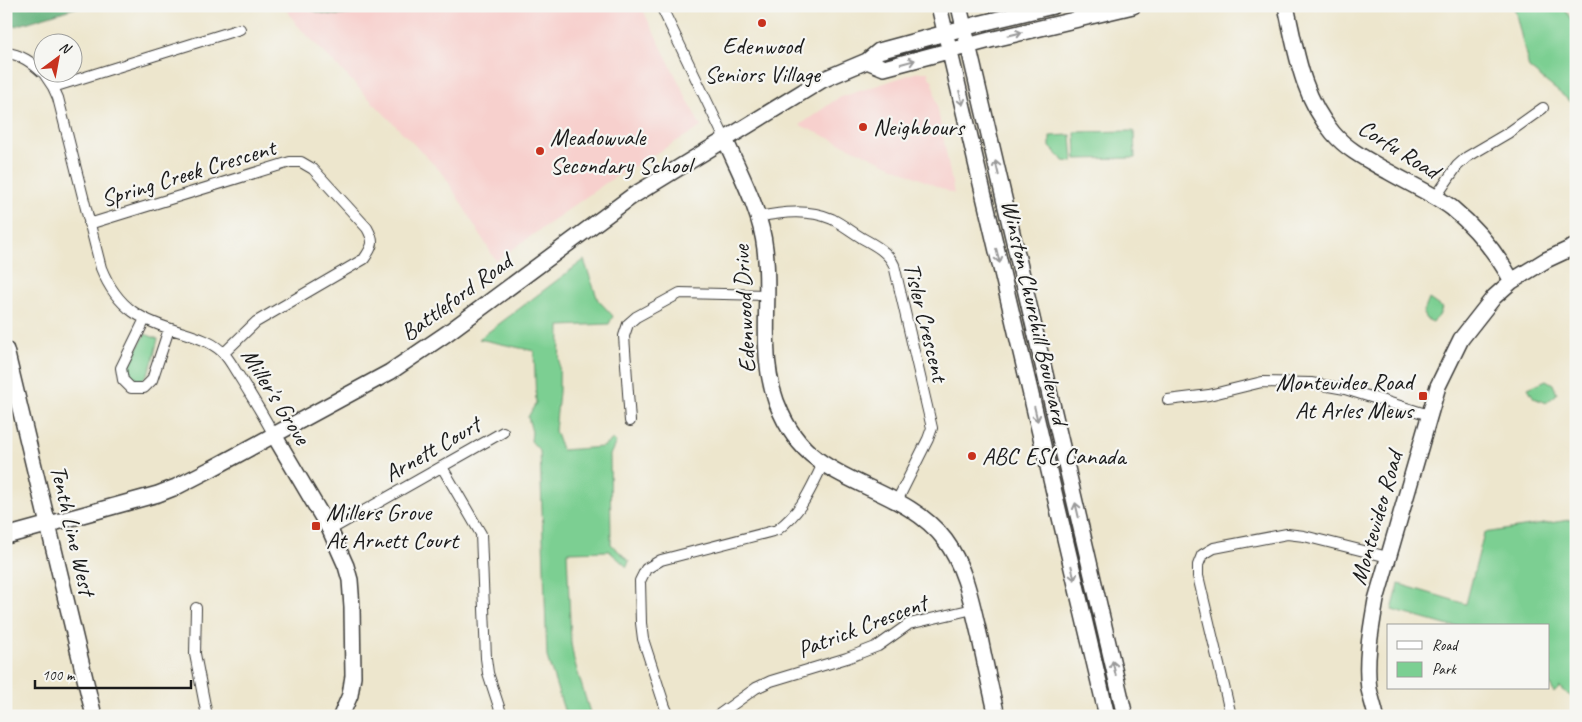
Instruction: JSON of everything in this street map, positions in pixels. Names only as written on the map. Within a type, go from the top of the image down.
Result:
[{"type":"street","name":"Edenwood Drive","points":[[661,6],[725,140],[758,217],[765,247],[767,295],[766,355],[773,395],[790,430],[800,443],[823,464],[897,501],[918,514],[944,538],[959,563],[973,609],[997,716]]},
{"type":"street","name":"Winston Churchill Boulevard","points":[[939,6],[1107,716]]},
{"type":"street","name":"Winston Churchill Boulevard","points":[[959,6],[1125,716]]},
{"type":"street","name":"Battleford Road","points":[[6,536],[158,494],[176,487],[390,372],[446,334],[631,197],[822,80],[867,61],[879,51],[1053,6]]},
{"type":"street","points":[[867,61],[884,68],[1133,6]]},
{"type":"street","name":"Corfu Road","points":[[1286,6],[1302,78],[1315,107],[1333,134],[1350,149],[1451,207],[1471,226],[1500,259],[1512,281]]},
{"type":"street","points":[[53,87],[240,29]]},
{"type":"street","name":"Miller's Grove","points":[[6,53],[14,54],[32,64]]},
{"type":"street","name":"Miller's Grove","points":[[50,82],[53,87],[101,268],[109,287],[125,307],[169,329],[199,337],[224,353],[262,412],[330,530],[348,573],[352,607],[353,676],[350,694],[341,716]]},
{"type":"street","points":[[1435,198],[1458,166],[1467,157],[1508,133],[1543,108]]},
{"type":"street","name":"Spring Creek Crescent","points":[[89,224],[290,162],[301,162],[313,169],[368,228],[372,237],[372,248],[364,259],[256,322],[224,353]]},
{"type":"street","name":"Tisler Crescent","points":[[758,217],[778,213],[800,212],[833,220],[880,249],[890,257],[894,265],[932,428],[897,501]]},
{"type":"street","name":"Montevideo Road","points":[[1376,716],[1370,689],[1368,658],[1371,626],[1388,557],[1438,386],[1460,339],[1494,297],[1512,281],[1546,260],[1576,246]]},
{"type":"street","points":[[630,421],[624,336],[628,324],[645,312],[680,293],[767,295]]},
{"type":"street","points":[[146,319],[121,368],[123,380],[131,388],[144,388],[152,380],[169,329]]},
{"type":"street","name":"Tenth Line West","points":[[7,354],[91,715]]},
{"type":"street","points":[[1168,400],[1209,395],[1262,382],[1312,383],[1344,389],[1429,415]]},
{"type":"street","name":"Arnett Court","points":[[330,530],[503,432]]},
{"type":"street","points":[[669,716],[643,639],[640,581],[646,569],[661,560],[777,530],[792,519],[802,506],[823,464]]},
{"type":"street","points":[[442,467],[481,534],[486,658],[488,673],[502,716]]},
{"type":"street","points":[[1231,716],[1198,576],[1198,565],[1202,555],[1214,548],[1286,534],[1304,536],[1388,557]]},
{"type":"street","points":[[196,608],[195,654],[207,716]]},
{"type":"street","name":"Patrick Crescent","points":[[718,716],[756,688],[771,680],[878,646],[909,624],[973,609]]},
{"type":"shaded area","name":"Meadowvale Secondary School","points":[[284,6],[641,6],[701,127],[607,182],[496,261],[444,175],[297,25]]},
{"type":"shaded area","points":[[918,72],[928,72],[930,79],[932,79],[954,194],[800,125],[838,98]]},
{"type":"green space","points":[[6,6],[81,6],[6,29]]},
{"type":"green space","points":[[303,6],[373,6],[356,13],[338,15],[321,13]]},
{"type":"green space","points":[[1514,6],[1562,6],[1572,22],[1576,22],[1576,106],[1529,68]]},
{"type":"green space","points":[[1134,131],[1135,158],[1076,159],[1075,132]]},
{"type":"green space","points":[[1071,135],[1073,162],[1063,161],[1050,147],[1050,136]]},
{"type":"green space","points":[[584,260],[598,300],[613,316],[609,324],[560,326],[559,392],[555,431],[562,450],[603,447],[613,439],[616,442],[610,455],[611,544],[629,561],[627,567],[609,551],[567,552],[571,643],[574,660],[591,716],[566,716],[547,657],[540,451],[531,441],[532,432],[528,417],[536,403],[534,351],[479,339]]},
{"type":"green space","points":[[1429,299],[1442,308],[1439,316],[1433,322],[1426,319],[1423,314]]},
{"type":"green space","points":[[145,334],[158,339],[149,370],[146,376],[137,383],[130,380],[127,374]]},
{"type":"green space","points":[[1546,380],[1553,384],[1557,394],[1546,403],[1534,398],[1528,388]]},
{"type":"green space","points":[[1576,519],[1576,701],[1560,687],[1554,693],[1550,684],[1550,624],[1442,624],[1392,610],[1399,584],[1466,604],[1484,533]]},
{"type":"place","name":"Edenwood Seniors Village","points":[[762,23]]},
{"type":"place","name":"Neighbours","points":[[863,127]]},
{"type":"place","name":"Meadowvale Secondary School","points":[[540,151]]},
{"type":"place","name":"Montevideo Road At Arles Mews","points":[[1423,396]]},
{"type":"place","name":"ABC ESL Canada","points":[[972,456]]},
{"type":"place","name":"Millers Grove At Arnett Court","points":[[316,526]]}]
